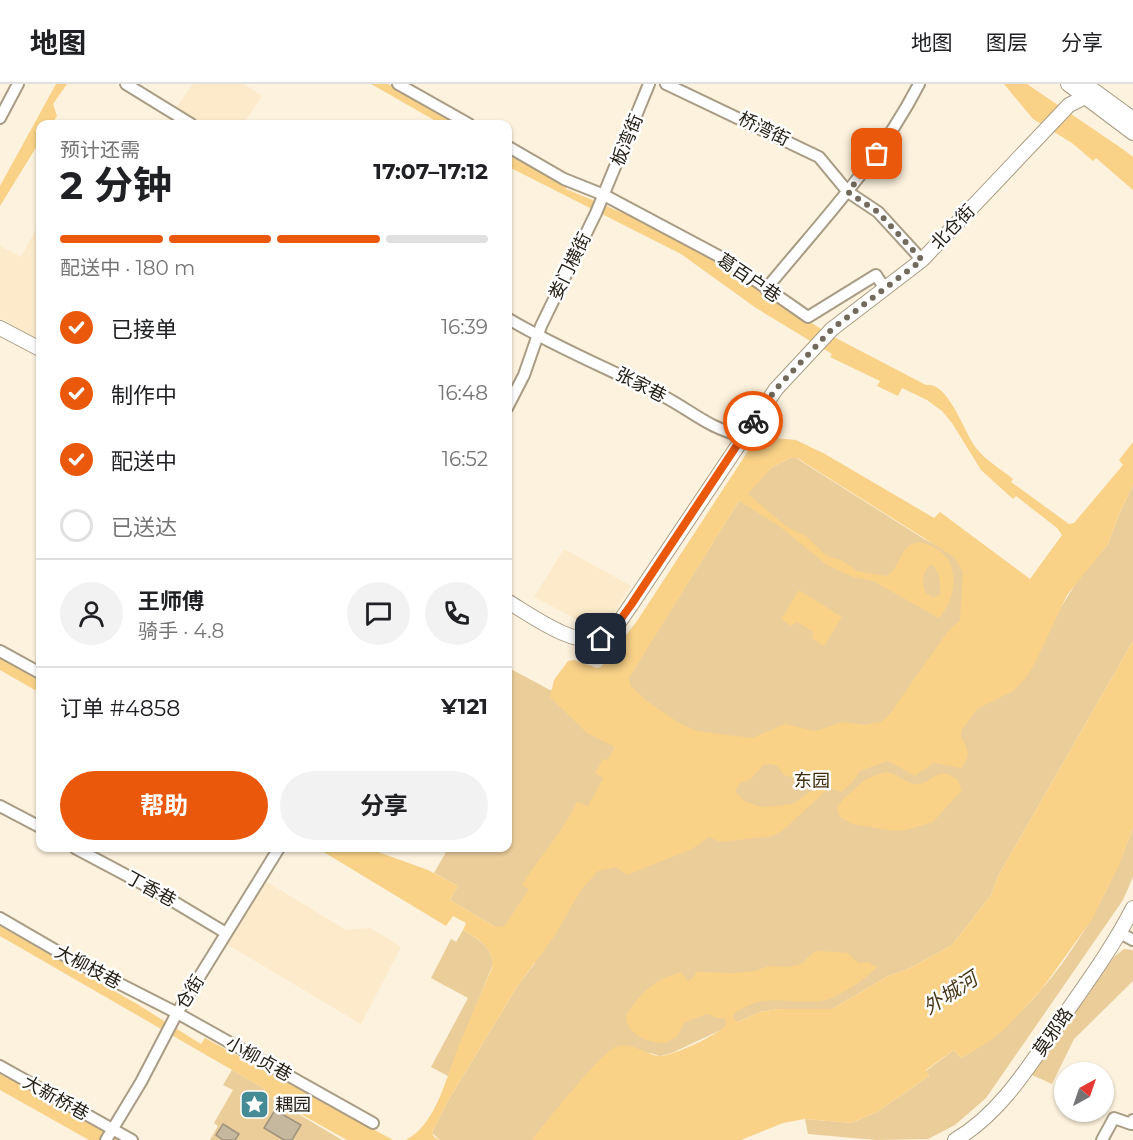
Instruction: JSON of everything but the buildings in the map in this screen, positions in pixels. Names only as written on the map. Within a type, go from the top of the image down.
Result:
[{"type":"main road","points":[[1068,84],[1089,88],[1133,119]]},
{"type":"main road","points":[[1089,88],[1133,133]]},
{"type":"main road","name":"北仓街","points":[[512,604],[569,636],[585,640],[601,639],[615,627],[776,389],[832,329],[922,260],[1069,105],[1089,88]]},
{"type":"main road","points":[[0,328],[36,347]]},
{"type":"main road","name":"莫邪路","points":[[955,1140],[981,1122],[1007,1095],[1120,933],[1133,908]]},
{"type":"street","points":[[0,118],[18,84]]},
{"type":"street","points":[[126,84],[184,120]]},
{"type":"street","points":[[398,84],[462,120]]},
{"type":"street","name":"板湾街","points":[[602,198],[649,84]]},
{"type":"street","name":"桥湾街","points":[[666,84],[729,112],[819,157],[848,192],[878,212],[922,260]]},
{"type":"street","points":[[766,289],[848,192],[882,146],[905,111],[919,84]]},
{"type":"street","name":"葛百户巷","points":[[512,149],[564,179],[726,260],[808,317],[876,275],[885,289]]},
{"type":"street","name":"娄门横街","points":[[537,336],[602,198]]},
{"type":"street","name":"张家巷","points":[[512,321],[537,336],[668,399],[712,426],[743,436]]},
{"type":"street","points":[[512,398],[524,375],[537,336]]},
{"type":"street","points":[[0,651],[36,670]]},
{"type":"street","points":[[0,806],[36,825]]},
{"type":"street","name":"丁香巷","points":[[82,852],[226,933]]},
{"type":"street","name":"仓街","points":[[110,1134],[141,1082],[177,1013],[277,852]]},
{"type":"street","name":"大柳枝巷","points":[[0,918],[69,958],[177,1013]]},
{"type":"street","points":[[1120,933],[1133,940]]},
{"type":"street","name":"小柳贞巷","points":[[177,1013],[373,1123]]},
{"type":"street","name":"大新桥巷","points":[[0,1066],[110,1134],[132,1140]]},
{"type":"street","points":[[1102,1140],[1114,1118],[1131,1124],[1133,1120]]},
{"type":"shaded area","points":[[193,84],[244,84],[262,96],[246,120],[193,120],[175,109]]},
{"type":"shaded area","points":[[36,230],[36,338],[0,319],[0,246],[21,257]]},
{"type":"shaded area","points":[[564,549],[631,586],[612,616],[604,622],[586,623],[534,597]]},
{"type":"shaded area","points":[[265,881],[346,930],[370,928],[401,947],[361,1024],[225,943]]},
{"type":"green space","name":"东园","points":[[790,458],[796,458],[924,539],[1060,609],[1079,578],[1108,544],[1133,485],[1133,641],[998,876],[991,895],[952,945],[910,968],[888,976],[832,1009],[778,1009],[759,1012],[672,1053],[660,1056],[650,1053],[543,1126],[532,1140],[440,1140],[432,1133],[449,1099],[517,987],[535,963],[494,926],[450,900],[458,886],[434,873],[446,852],[512,852],[512,670],[550,690],[631,674],[739,501],[771,468]]},
{"type":"green space","points":[[1133,828],[1133,877],[1123,900],[986,1098],[955,1125],[928,1139],[876,1140],[808,1134],[805,1119],[851,1123],[877,1112],[929,1076],[926,1071],[954,1050],[961,1058],[991,1038],[1018,1014],[1066,958],[1086,927],[1120,861]]},
{"type":"green space","points":[[463,930],[486,947],[493,964],[448,1076],[431,1067],[468,998],[431,978],[451,939],[456,942]]},
{"type":"green space","points":[[1124,949],[1133,950],[1133,981],[1074,1039],[1063,1062],[1054,1062],[1052,1084],[1032,1075],[1114,957]]},
{"type":"green space","name":"耦园","points":[[232,1070],[265,1089],[263,1093],[342,1140],[210,1140],[218,1126],[214,1123],[233,1090],[223,1085]]},
{"type":"water","points":[[56,84],[67,84],[53,104],[57,116],[54,120],[36,120]]},
{"type":"water","points":[[371,84],[388,84],[452,120],[434,120]]},
{"type":"water","points":[[1004,84],[1027,84],[1133,157],[1133,190],[1096,158],[1093,161],[1072,143],[1033,119]]},
{"type":"water","points":[[36,120],[36,148],[0,206],[0,186]]},
{"type":"water","points":[[512,158],[567,185],[566,189],[642,221],[716,260],[759,284],[792,311],[834,337],[942,391],[971,441],[980,452],[1013,479],[1011,482],[1069,524],[1074,523],[1123,465],[1119,460],[1133,442],[1133,485],[1108,544],[1067,595],[1025,679],[1013,691],[977,709],[961,731],[961,737],[968,752],[961,768],[933,763],[915,776],[888,761],[860,771],[850,785],[841,792],[829,788],[782,831],[772,836],[720,842],[709,837],[692,849],[627,875],[616,867],[598,871],[581,890],[555,935],[517,987],[449,1099],[432,1132],[434,1137],[440,1140],[406,1140],[417,1133],[426,1122],[440,1097],[459,1045],[492,968],[491,955],[484,945],[463,930],[466,923],[453,916],[446,926],[324,852],[378,852],[428,870],[458,886],[450,900],[494,926],[502,927],[506,924],[529,889],[522,885],[565,824],[577,802],[588,806],[603,778],[595,773],[603,759],[607,760],[615,747],[587,733],[550,697],[554,680],[568,661],[574,660],[597,668],[601,667],[637,621],[752,445],[775,438],[796,440],[825,454],[934,518],[940,512],[1030,579],[1062,535],[1057,528],[1016,496],[1013,499],[981,470],[942,411],[927,400],[902,388],[898,396],[877,386],[880,381],[830,357],[832,354],[756,308],[681,254],[512,169]],"holes":[[[790,458],[797,458],[954,557],[963,572],[960,620],[948,631],[889,715],[881,722],[864,725],[843,722],[815,731],[785,724],[752,738],[697,731],[679,723],[647,701],[631,686],[629,678],[739,501],[779,526],[827,565],[853,577],[873,581],[939,618],[949,601],[954,581],[953,571],[944,554],[935,548],[922,543],[911,544],[887,576],[857,571],[841,560],[827,556],[807,537],[786,526],[748,494],[771,468]],[[932,565],[935,568],[940,594],[933,598],[926,593],[923,581],[926,570]],[[763,765],[777,766],[784,775],[820,785],[793,804],[761,807],[744,801],[735,791],[740,783],[751,779]]]},
{"type":"water","points":[[799,590],[842,617],[824,646],[812,638],[813,632],[797,622],[791,626],[781,619]]},
{"type":"water","name":"外城河","points":[[1133,641],[1133,828],[1119,865],[1092,919],[1042,989],[1006,1028],[961,1058],[954,1050],[926,1070],[929,1076],[877,1112],[851,1123],[805,1119],[783,1123],[741,1140],[532,1140],[586,1075],[615,1047],[627,1045],[654,1055],[666,1055],[705,1039],[726,1025],[725,1018],[707,1014],[685,1022],[677,1036],[666,1043],[646,1040],[634,1033],[627,1023],[626,1016],[643,993],[663,979],[681,972],[688,981],[694,977],[696,972],[735,973],[755,971],[769,966],[788,967],[801,964],[814,952],[820,951],[847,953],[859,963],[868,962],[877,967],[858,983],[835,996],[820,1001],[776,1000],[756,1003],[734,1014],[733,1018],[738,1022],[759,1012],[778,1009],[832,1009],[888,976],[910,968],[952,945],[991,895],[998,876]]},
{"type":"water","points":[[0,655],[36,676],[36,691],[0,670]]},
{"type":"water","points":[[885,772],[917,784],[943,773],[957,779],[962,790],[933,822],[906,830],[894,831],[852,824],[839,816],[837,808],[843,799],[866,779]]},
{"type":"water","points":[[0,926],[137,1004],[201,1044],[205,1038],[393,1140],[347,1140],[263,1093],[265,1089],[0,936]]},
{"type":"water","points":[[0,1074],[122,1140],[89,1140],[0,1090]]},
{"type":"way so far","points":[[753,421],[797,364],[832,329],[922,260],[878,212],[848,192],[877,154]]},
{"type":"place","name":"耦园","points":[[254,1105]]},
{"type":"route","points":[[601,639],[610,633],[631,605],[753,421]]}]
